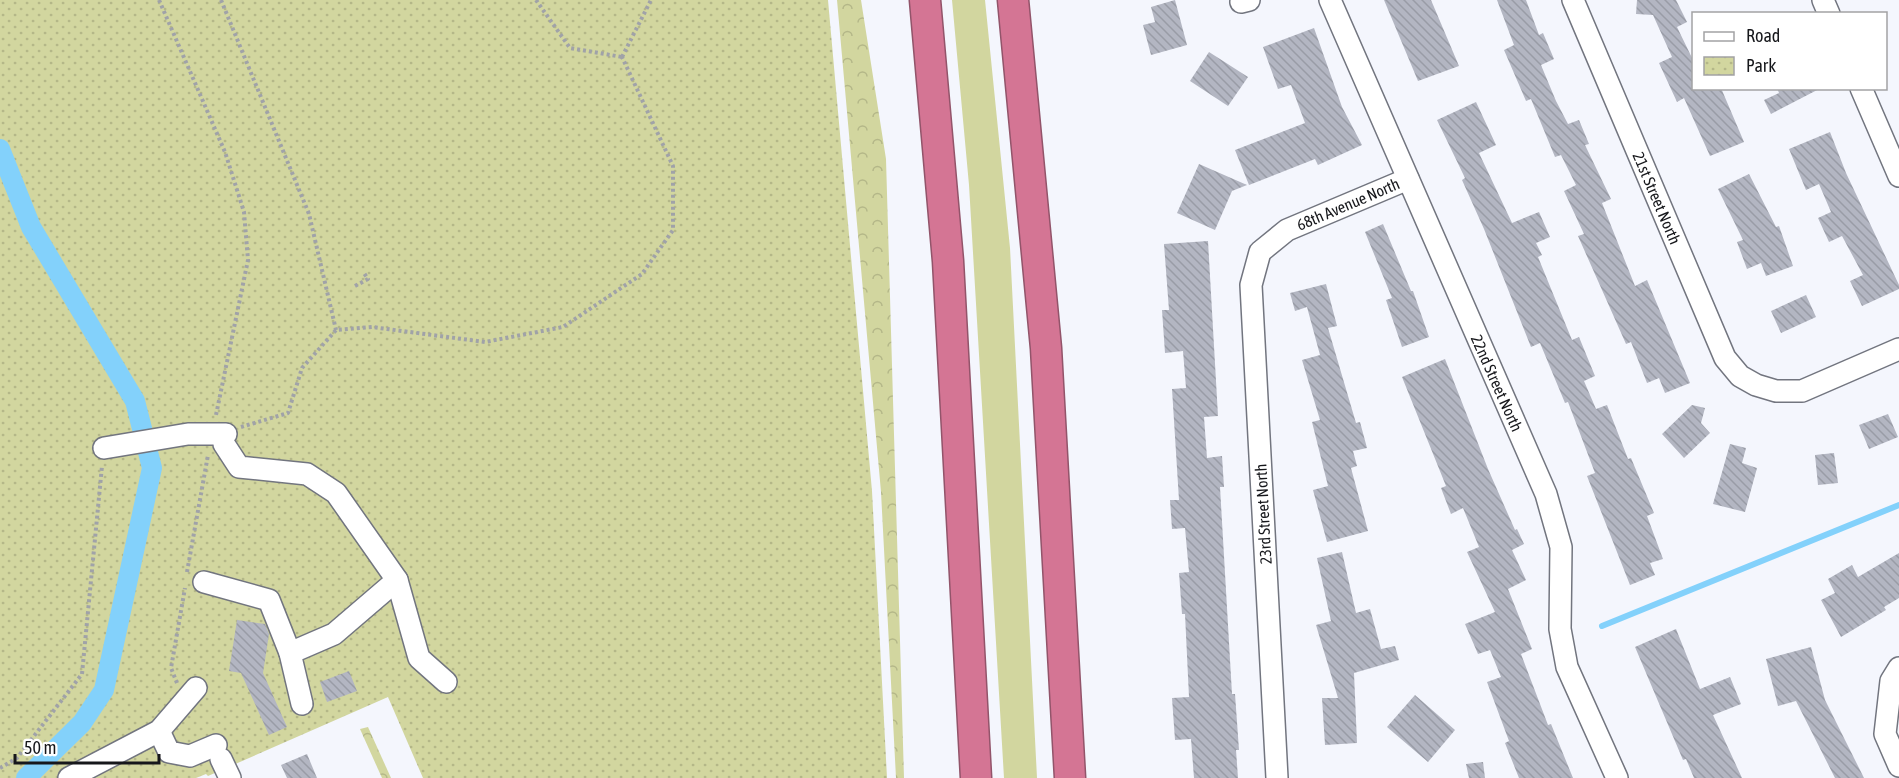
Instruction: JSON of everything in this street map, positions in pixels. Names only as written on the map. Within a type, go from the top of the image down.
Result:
[{"type":"highway","points":[[926,0],[948,261],[976,778]]},
{"type":"highway","points":[[1013,0],[1046,348],[1070,778]]},
{"type":"street","name":"22nd Street North","points":[[1330,0],[1546,494],[1561,547],[1560,629],[1567,667],[1617,778]]},
{"type":"street","name":"21st Street North","points":[[1573,0],[1725,358],[1740,376],[1756,385],[1776,391],[1802,391],[1899,349]]},
{"type":"street","points":[[1862,90],[1899,176]]},
{"type":"street","name":"68th Avenue North","points":[[1260,252],[1287,230],[1408,179]]},
{"type":"street","name":"23rd Street North","points":[[1260,252],[1251,285],[1277,778]]},
{"type":"street","points":[[104,448],[189,434],[225,435],[239,467],[307,474],[336,493],[397,580],[419,658],[446,682]]},
{"type":"street","points":[[290,653],[334,634],[397,580]]},
{"type":"street","points":[[204,582],[269,600],[290,653],[302,704]]},
{"type":"street","points":[[1895,675],[1885,734],[1899,766]]},
{"type":"street","points":[[69,778],[159,730],[190,694]]},
{"type":"street","points":[[159,730],[169,752],[190,756],[219,752],[230,778]]},
{"type":"path","points":[[159,0],[225,152],[244,212],[248,260],[225,435],[171,668],[190,694]]},
{"type":"path","points":[[221,0],[309,214],[336,330]]},
{"type":"path","points":[[536,0],[570,48],[622,57]]},
{"type":"path","points":[[622,57],[651,0]]},
{"type":"path","points":[[225,435],[288,413],[302,368],[336,330],[372,327],[485,342],[563,327],[642,274],[674,230],[674,166],[622,57]]},
{"type":"path","points":[[356,286],[368,279],[364,273]]},
{"type":"path","points":[[0,768],[17,758],[82,674],[104,448]]},
{"type":"green space","points":[[0,0],[828,0],[872,491],[887,778],[423,778],[388,697],[208,776],[206,774],[196,778],[0,778]]},
{"type":"green space","points":[[837,0],[861,0],[886,159],[904,778],[896,778],[881,492]]},
{"type":"green space","points":[[952,0],[985,0],[1010,248],[1037,778],[1004,778],[969,185]]},
{"type":"green space","points":[[368,727],[391,778],[382,778],[360,729]]},
{"type":"building","points":[[1175,0],[1187,45],[1151,55],[1143,25],[1155,22],[1151,7]]},
{"type":"building","points":[[1384,0],[1431,0],[1459,66],[1418,81]]},
{"type":"building","points":[[1497,0],[1526,0],[1539,35],[1543,33],[1554,59],[1541,65],[1556,101],[1568,124],[1579,120],[1589,144],[1585,145],[1611,199],[1602,203],[1635,286],[1647,280],[1690,383],[1665,393],[1659,378],[1647,383],[1631,342],[1626,344],[1578,236],[1584,234],[1564,191],[1576,185],[1561,155],[1555,157],[1531,99],[1526,101],[1504,50],[1514,45]]},
{"type":"building","points":[[1637,0],[1676,0],[1687,22],[1677,27],[1692,58],[1692,90],[1722,90],[1744,142],[1710,156],[1684,98],[1677,102],[1659,63],[1672,57],[1653,15],[1636,14]]},
{"type":"building","points":[[1314,28],[1342,107],[1362,145],[1318,165],[1315,159],[1249,185],[1235,150],[1305,123],[1291,85],[1278,89],[1263,47]]},
{"type":"building","points":[[1209,52],[1248,77],[1228,106],[1190,81]]},
{"type":"building","points":[[1778,90],[1817,90],[1771,114],[1764,100],[1779,93]]},
{"type":"building","points":[[1476,102],[1496,145],[1479,153],[1512,223],[1539,212],[1550,237],[1536,243],[1542,255],[1538,257],[1572,340],[1579,337],[1595,376],[1584,381],[1596,409],[1607,405],[1628,459],[1631,458],[1654,513],[1647,516],[1663,559],[1650,563],[1655,575],[1630,585],[1587,476],[1595,473],[1568,402],[1565,403],[1540,343],[1531,347],[1462,180],[1465,178],[1437,120]]},
{"type":"building","points":[[1830,132],[1846,173],[1899,285],[1899,289],[1862,306],[1850,281],[1863,275],[1842,236],[1829,242],[1818,218],[1831,212],[1819,184],[1806,190],[1789,149]]},
{"type":"building","points":[[1199,164],[1247,185],[1232,191],[1215,230],[1177,213]]},
{"type":"building","points":[[1749,174],[1776,227],[1779,226],[1793,266],[1766,276],[1761,263],[1747,269],[1737,242],[1743,240],[1718,189]]},
{"type":"building","points":[[1383,224],[1411,291],[1413,291],[1429,337],[1402,347],[1386,300],[1392,298],[1365,232]]},
{"type":"building","points":[[1208,241],[1218,416],[1204,417],[1207,458],[1222,456],[1224,487],[1220,487],[1232,694],[1235,694],[1239,750],[1236,750],[1238,778],[1194,778],[1191,739],[1175,740],[1172,698],[1189,697],[1185,614],[1182,614],[1179,573],[1189,572],[1185,528],[1172,529],[1170,500],[1179,500],[1172,389],[1186,388],[1183,351],[1165,353],[1162,310],[1169,310],[1164,244]]},
{"type":"building","points":[[1326,284],[1337,326],[1328,328],[1356,423],[1360,422],[1367,448],[1353,451],[1357,466],[1351,468],[1368,531],[1327,542],[1313,490],[1328,486],[1312,422],[1320,420],[1302,360],[1320,355],[1307,307],[1295,311],[1290,293]]},
{"type":"building","points":[[1806,295],[1816,317],[1781,333],[1771,311]]},
{"type":"building","points":[[1445,359],[1488,469],[1515,530],[1517,529],[1524,544],[1512,550],[1526,580],[1508,589],[1532,649],[1521,654],[1548,725],[1551,724],[1573,778],[1519,778],[1505,743],[1509,741],[1487,682],[1501,677],[1490,650],[1478,654],[1465,624],[1495,612],[1467,552],[1479,547],[1463,508],[1451,514],[1441,488],[1446,486],[1402,377]]},
{"type":"building","points":[[1692,405],[1705,408],[1701,423],[1710,433],[1684,458],[1662,434]]},
{"type":"building","points":[[1888,414],[1898,437],[1869,449],[1859,425]]},
{"type":"building","points":[[1730,444],[1746,448],[1742,463],[1757,468],[1745,512],[1713,504]]},
{"type":"building","points":[[1834,453],[1838,483],[1818,485],[1815,455]]},
{"type":"building","points":[[1342,552],[1356,613],[1370,609],[1381,649],[1395,646],[1399,660],[1354,673],[1357,743],[1325,745],[1322,698],[1338,698],[1316,625],[1331,621],[1317,558]]},
{"type":"building","points":[[1899,553],[1899,598],[1884,607],[1886,610],[1841,637],[1821,600],[1835,593],[1828,579],[1852,565],[1858,577]]},
{"type":"building","points":[[237,620],[265,624],[269,634],[263,673],[287,727],[269,735],[241,673],[229,671]]},
{"type":"building","points":[[1676,629],[1700,689],[1730,677],[1741,704],[1713,715],[1742,778],[1694,778],[1686,759],[1683,760],[1635,647]]},
{"type":"building","points":[[1811,647],[1825,700],[1864,778],[1835,778],[1796,701],[1778,706],[1766,659]]},
{"type":"building","points":[[349,671],[357,691],[327,702],[320,682]]},
{"type":"building","points":[[1415,695],[1455,730],[1428,762],[1387,727]]},
{"type":"building","points":[[307,754],[317,778],[287,778],[281,765]]},
{"type":"building","points":[[1483,762],[1485,778],[1469,778],[1466,764]]},
{"type":"waterway","points":[[0,149],[31,227],[135,401],[152,468],[104,690],[82,723],[26,778]]},
{"type":"waterway","points":[[1602,626],[1899,505]]}]
